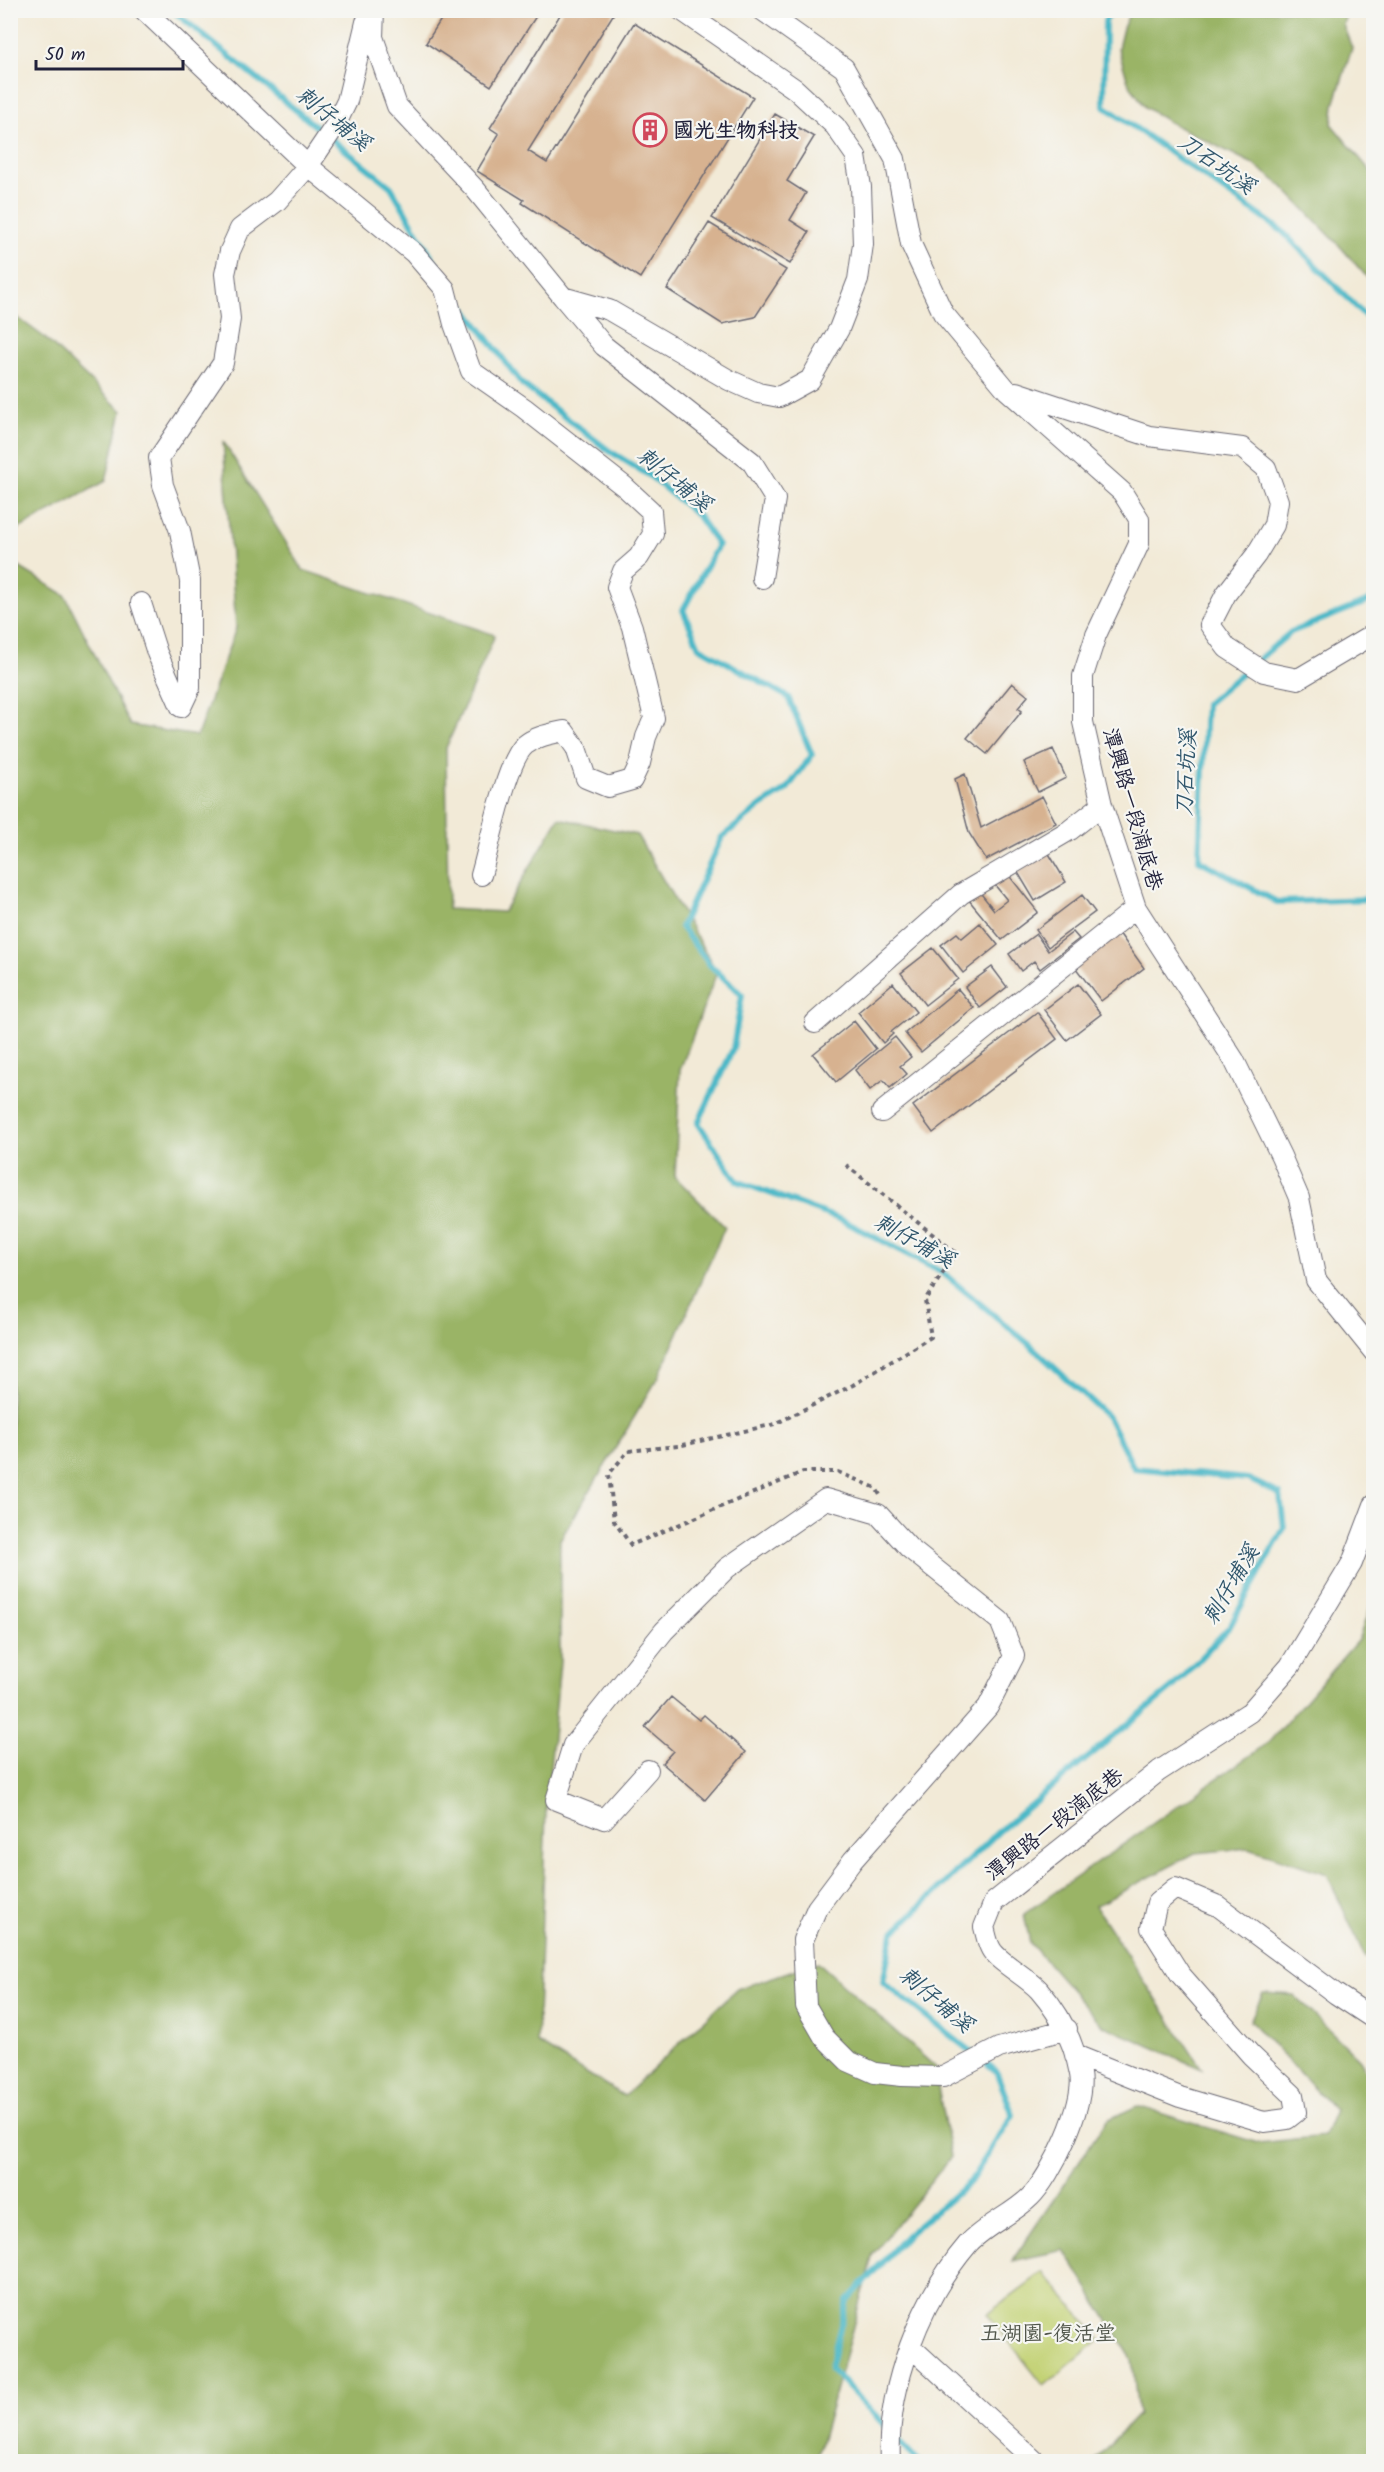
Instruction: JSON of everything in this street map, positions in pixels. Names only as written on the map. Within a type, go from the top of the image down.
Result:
[{"type":"street","points":[[144,10],[308,166],[414,253],[445,289],[454,324],[471,371],[524,408],[626,487],[651,512],[653,534],[639,557],[622,571],[617,587],[632,627],[654,718],[646,736],[640,763],[632,780],[608,787],[585,778],[576,748],[564,731],[536,738],[523,746],[509,775],[481,875]]},
{"type":"street","points":[[141,603],[157,653],[181,707],[190,688],[190,581],[180,531],[163,485],[159,458],[224,363],[230,319],[225,274],[230,251],[240,229],[277,201],[308,166],[335,126],[350,90],[369,10]]},
{"type":"street","points":[[374,10],[373,37],[397,106],[475,189],[604,346],[752,462],[775,499],[762,578]]},
{"type":"street","points":[[562,297],[609,310],[729,380],[758,393],[779,397],[810,380],[839,329],[858,280],[863,244],[861,187],[856,156],[835,126],[795,89],[681,10]]},
{"type":"street","name":"潭興路一段湳底巷","points":[[762,10],[844,68],[896,159],[911,244],[943,313],[1007,390],[1122,492],[1139,519],[1138,544],[1096,635],[1083,676],[1083,722],[1102,805],[1136,909],[1234,1060],[1281,1156],[1299,1198],[1316,1280],[1374,1352]]},
{"type":"street","points":[[1007,390],[1149,436],[1242,448],[1266,468],[1278,501],[1274,525],[1256,555],[1226,594],[1210,625],[1227,648],[1264,672],[1298,678],[1374,634]]},
{"type":"street","points":[[815,1023],[961,894],[1070,830],[1102,805]]},
{"type":"street","points":[[882,1112],[1136,909]]},
{"type":"street","points":[[648,1770],[604,1819],[556,1800],[573,1745],[664,1631],[727,1568],[826,1499],[878,1514],[909,1548],[1000,1621],[1014,1656],[988,1707],[853,1860],[817,1908],[803,1941],[806,2006],[824,2037],[848,2061],[875,2073],[902,2076],[943,2077],[999,2049],[1067,2029]]},
{"type":"street","name":"潭興路一段湳底巷","points":[[890,2462],[889,2444],[899,2383],[936,2287],[970,2242],[1031,2197],[1062,2149],[1077,2110],[1081,2077],[1067,2029],[1038,1989],[991,1950],[984,1927],[994,1902],[1160,1771],[1250,1712],[1290,1666],[1352,1563],[1374,1505]]},
{"type":"street","points":[[1075,2055],[1180,2097],[1264,2122],[1287,2119],[1296,2112],[1293,2095],[1251,2055],[1180,1974],[1151,1928],[1157,1903],[1175,1888],[1218,1906],[1336,1994],[1374,2019]]},
{"type":"street","points":[[911,2347],[1036,2462]]},
{"type":"path","points":[[846,1165],[956,1253],[925,1300],[931,1337],[853,1384],[775,1424],[678,1446],[628,1451],[609,1474],[614,1521],[631,1545],[803,1472],[838,1473],[876,1488],[885,1504],[878,1514]]},
{"type":"green space","points":[[1131,10],[1347,11],[1343,25],[1352,48],[1334,105],[1332,125],[1373,174],[1373,284],[1281,185],[1253,164],[1169,122],[1145,107],[1128,82],[1118,48]]},
{"type":"green space","points":[[10,312],[44,337],[122,411],[106,481],[11,533]]},
{"type":"green space","points":[[223,441],[303,570],[495,635],[446,748],[448,909],[503,912],[559,818],[637,835],[717,972],[680,1070],[675,1177],[725,1227],[658,1378],[560,1540],[560,1662],[546,1813],[537,2043],[624,2096],[737,1989],[818,1962],[934,2066],[951,2157],[873,2254],[817,2457],[819,2461],[11,2462],[11,562],[65,595],[130,725],[197,736],[236,628]]},
{"type":"green space","points":[[1373,1600],[1373,1949],[1365,1957],[1327,1874],[1249,1848],[1195,1853],[1095,1906],[1202,2069],[1102,2025],[1030,1943],[1024,1914],[1269,1742],[1358,1640]]},
{"type":"green space","points":[[1263,1993],[1294,1995],[1360,2060],[1373,2083],[1373,2461],[1094,2461],[1138,2414],[1132,2359],[1064,2250],[1012,2261],[1107,2120],[1137,2106],[1258,2143],[1324,2136],[1335,2110],[1250,2021]]},
{"type":"green space","name":"五湖園-復活堂","points":[[1043,2272],[1100,2339],[1044,2386],[987,2314]]},
{"type":"building","points":[[447,10],[540,10],[491,86],[426,43]]},
{"type":"building","name":"國光生物科技","points":[[563,10],[616,10],[528,151],[547,163],[634,23],[753,97],[640,278],[522,203],[524,200],[477,171],[499,134],[490,128]]},
{"type":"building","points":[[775,114],[814,137],[787,181],[806,193],[790,220],[809,232],[790,264],[712,218]]},
{"type":"building","points":[[709,223],[786,270],[755,317],[722,324],[667,289]]},
{"type":"building","points":[[1012,683],[1028,696],[1018,708],[1022,711],[987,754],[967,738]]},
{"type":"building","points":[[1053,749],[1066,778],[1038,792],[1024,762]]},
{"type":"building","points":[[965,774],[981,828],[1042,796],[1056,823],[986,860],[969,833],[955,779]]},
{"type":"building","points":[[1048,852],[1066,882],[1035,901],[1017,871]]},
{"type":"building","points":[[1007,873],[1038,912],[1002,940],[968,899],[978,890],[994,910],[1007,900],[994,884]]},
{"type":"building","points":[[1082,895],[1095,912],[1048,947],[1036,930]]},
{"type":"building","points":[[980,923],[998,945],[963,973],[941,945],[957,933],[962,938]]},
{"type":"building","points":[[1073,932],[1079,939],[1040,969],[1034,961],[1021,971],[1009,954],[1036,934],[1048,951]]},
{"type":"building","points":[[1119,933],[1144,968],[1101,1001],[1075,967]]},
{"type":"building","points":[[933,948],[958,979],[925,1005],[901,973]]},
{"type":"building","points":[[992,967],[1007,987],[980,1008],[965,987]]},
{"type":"building","points":[[893,983],[916,1012],[891,1032],[893,1034],[883,1043],[858,1012]]},
{"type":"building","points":[[1078,984],[1101,1014],[1067,1040],[1044,1010]]},
{"type":"building","points":[[958,989],[974,1008],[921,1052],[905,1033]]},
{"type":"building","points":[[1037,1012],[1057,1039],[933,1133],[913,1106]]},
{"type":"building","points":[[854,1021],[876,1049],[836,1082],[813,1054]]},
{"type":"building","points":[[895,1037],[911,1057],[900,1066],[907,1074],[890,1088],[883,1080],[870,1090],[855,1070]]},
{"type":"building","points":[[671,1697],[699,1720],[704,1715],[746,1752],[705,1800],[662,1763],[673,1751],[645,1727]]},
{"type":"waterway","name":"刺仔埔溪","points":[[172,10],[391,187],[439,269]]},
{"type":"waterway","name":"刀石坑溪","points":[[1113,10],[1105,21],[1104,106],[1282,231],[1374,325]]},
{"type":"waterway","name":"刺仔埔溪","points":[[452,291],[522,384],[608,450],[650,476],[698,516],[718,545],[683,610],[699,647],[788,697],[812,755],[787,789],[722,837],[681,927],[710,965],[742,995],[733,1049],[698,1123],[737,1181],[842,1220],[943,1273],[1030,1345],[1108,1417],[1134,1468],[1248,1479],[1280,1494],[1284,1528],[1230,1626],[1174,1686],[998,1832],[893,1933],[883,1982],[975,2055]]},
{"type":"waterway","name":"刀石坑溪","points":[[1374,599],[1291,632],[1206,704],[1199,860],[1277,902],[1374,899]]},
{"type":"waterway","name":"刺仔埔溪","points":[[887,2428],[830,2368],[847,2301],[907,2235],[970,2182],[1013,2115],[996,2071],[984,2061]]},
{"type":"waterway","name":"刺仔埔溪","points":[[894,2436],[919,2462]]},
{"type":"place","name":"國光生物科技","points":[[650,130]]}]
